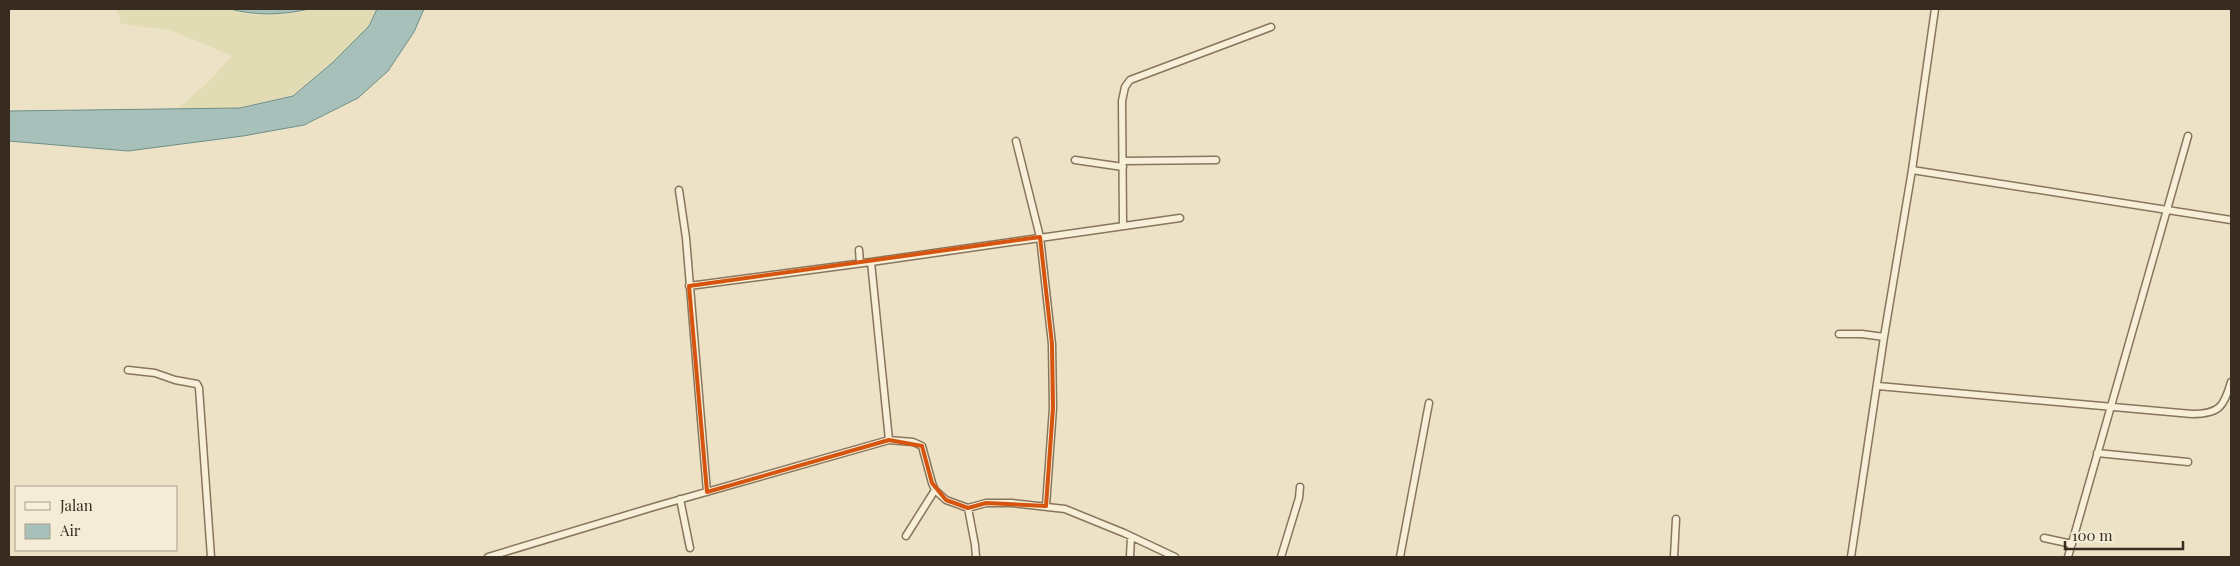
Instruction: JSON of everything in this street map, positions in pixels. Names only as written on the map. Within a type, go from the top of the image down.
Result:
[{"type":"street","points":[[1851,557],[1936,9]]},
{"type":"street","points":[[1123,224],[1122,101],[1125,87],[1130,80],[1271,27]]},
{"type":"street","points":[[2068,557],[2188,136]]},
{"type":"street","points":[[1016,141],[1040,237],[1052,344],[1053,390],[1046,506]]},
{"type":"street","points":[[1075,160],[1123,164],[1216,160]]},
{"type":"street","points":[[1912,170],[2231,220]]},
{"type":"street","points":[[679,190],[686,238],[707,492]]},
{"type":"street","points":[[689,286],[871,262],[1123,224],[1180,218]]},
{"type":"street","points":[[859,250],[860,263]]},
{"type":"street","points":[[871,262],[889,440]]},
{"type":"street","points":[[1839,334],[1862,334],[1884,337]]},
{"type":"street","points":[[128,370],[155,373],[175,380],[197,384],[199,388],[211,557]]},
{"type":"street","points":[[1878,386],[2192,414],[2213,412],[2221,406],[2227,397],[2231,382]]},
{"type":"street","points":[[1400,557],[1429,403]]},
{"type":"street","points":[[488,557],[889,440],[913,442],[922,446],[935,490],[946,500],[968,508],[986,503],[1065,508],[1175,557]]},
{"type":"street","points":[[2097,453],[2188,462]]},
{"type":"street","points":[[1281,557],[1299,498],[1300,487]]},
{"type":"street","points":[[906,536],[935,490]]},
{"type":"street","points":[[680,500],[690,548]]},
{"type":"street","points":[[968,508],[976,557]]},
{"type":"street","points":[[1674,557],[1676,520]]},
{"type":"street","points":[[1130,557],[1131,537]]},
{"type":"street","points":[[2044,538],[2072,544]]},
{"type":"highlighted area","points":[[1040,237],[1052,344],[1053,408],[1046,506],[986,503],[968,508],[946,500],[932,483],[922,446],[889,440],[707,492],[689,286]]},
{"type":"shaded area","points":[[117,9],[228,9],[252,15],[291,13],[310,9],[376,9],[369,26],[332,62],[293,95],[240,108],[177,109],[208,82],[232,56],[170,30],[121,24]]},
{"type":"water","points":[[230,9],[309,9],[270,14]]},
{"type":"water","points":[[377,9],[424,9],[414,32],[388,71],[358,98],[304,125],[243,136],[128,151],[9,141],[9,111],[240,108],[293,96],[332,63],[369,26]]}]
